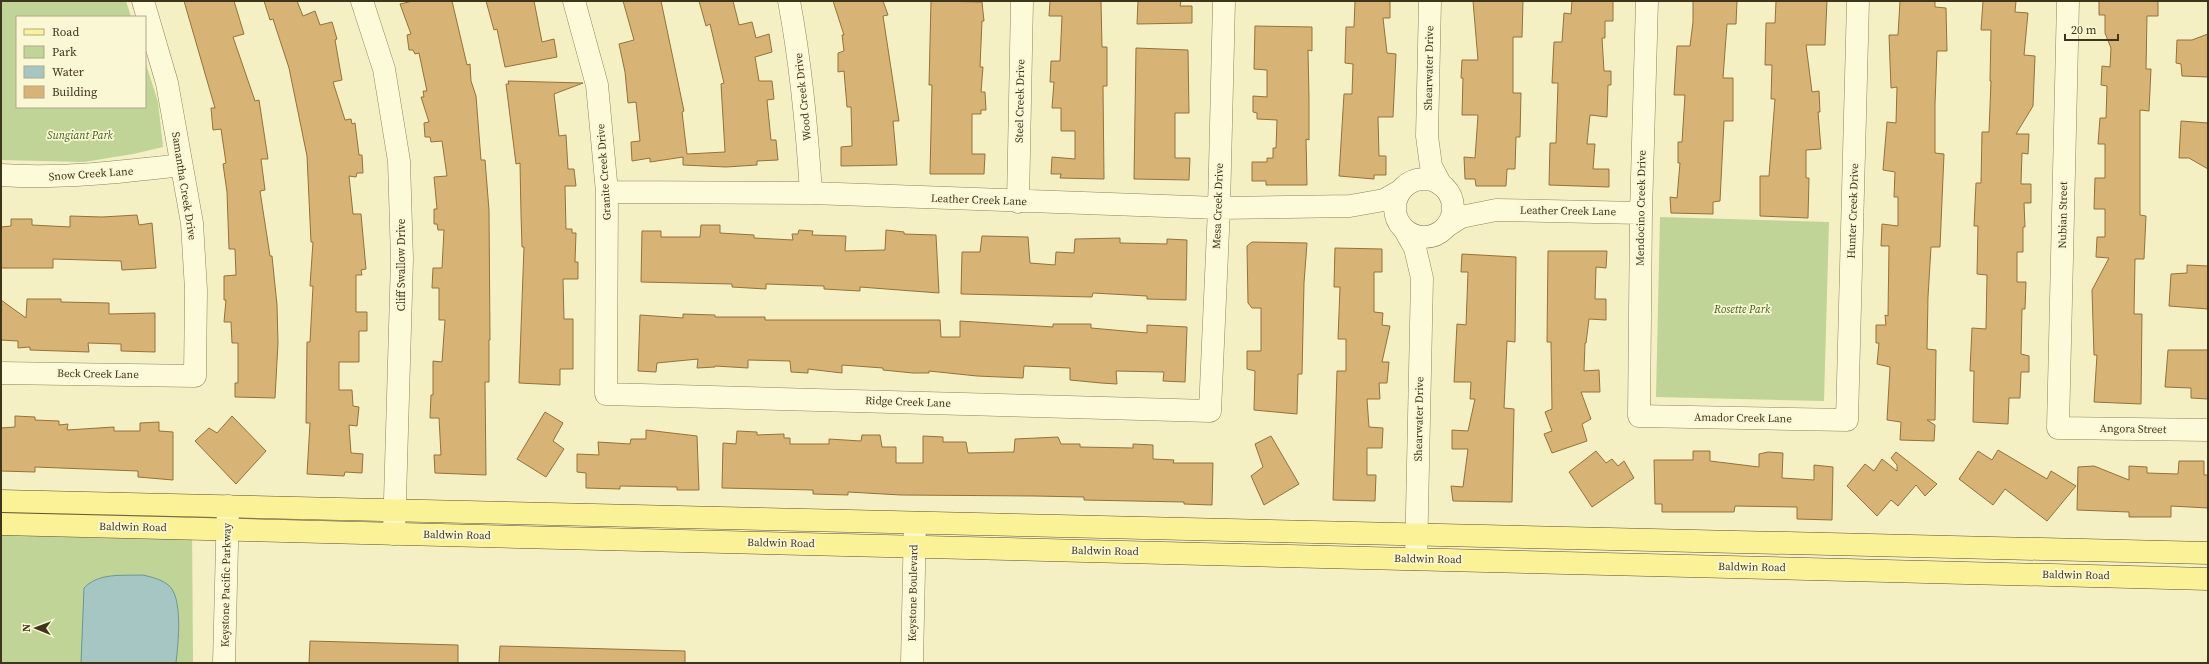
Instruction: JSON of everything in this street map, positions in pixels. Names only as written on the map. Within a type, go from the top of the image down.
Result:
[{"type":"main road","name":"Baldwin Road","points":[[1,501],[2208,553]]},
{"type":"main road","name":"Baldwin Road","points":[[1,524],[2208,579]]},
{"type":"street","name":"Samantha Creek Drive","points":[[143,1],[167,83],[192,223],[196,290],[195,376]]},
{"type":"street","name":"Cliff Swallow Drive","points":[[362,1],[384,69],[399,160],[402,259],[394,534]]},
{"type":"street","name":"Granite Creek Drive","points":[[574,1],[597,86],[607,192],[606,394]]},
{"type":"street","name":"Wood Creek Drive","points":[[789,1],[799,53],[806,116],[811,193]]},
{"type":"street","name":"Steel Creek Drive","points":[[1018,202],[1022,1]]},
{"type":"street","name":"Mesa Creek Drive","points":[[1210,411],[1224,1]]},
{"type":"street","name":"Shearwater Drive","points":[[1430,1],[1427,136],[1431,166],[1444,188]]},
{"type":"street","name":"Mendocino Creek Drive","points":[[1639,416],[1640,213],[1647,1]]},
{"type":"street","name":"Hunter Creek Drive","points":[[1847,420],[1858,1]]},
{"type":"street","name":"Nubian Street","points":[[2058,428],[2068,1]]},
{"type":"street","name":"Shearwater Drive","points":[[1404,188],[1417,166],[1427,136]]},
{"type":"street","name":"Snow Creek Lane","points":[[1,175],[36,177],[124,172],[181,165]]},
{"type":"street","points":[[1424,179],[1444,188],[1453,209],[1444,229],[1423,238],[1403,229],[1394,208],[1404,188],[1424,179]]},
{"type":"street","name":"Leather Creek Lane","points":[[607,192],[811,193],[1018,202],[1218,208],[1350,206],[1384,200],[1404,188]]},
{"type":"street","name":"Leather Creek Lane","points":[[1444,188],[1464,202],[1496,210]]},
{"type":"street","name":"Leather Creek Lane","points":[[1350,206],[1387,216],[1403,229]]},
{"type":"street","name":"Leather Creek Lane","points":[[1444,229],[1462,217],[1496,210],[1640,213]]},
{"type":"street","name":"Shearwater Drive","points":[[1403,229],[1415,248],[1422,278]]},
{"type":"street","name":"Shearwater Drive","points":[[1416,559],[1422,278],[1430,247],[1444,229]]},
{"type":"street","name":"Beck Creek Lane","points":[[1,373],[195,376]]},
{"type":"street","name":"Ridge Creek Lane","points":[[606,394],[1210,411]]},
{"type":"street","name":"Amador Creek Lane","points":[[1639,416],[1847,420]]},
{"type":"street","name":"Angora Street","points":[[2058,428],[2208,430]]},
{"type":"street","name":"Keystone Pacific Parkway","points":[[224,663],[228,506]]},
{"type":"street","name":"Keystone Boulevard","points":[[912,663],[915,523]]},
{"type":"green space","name":"Sungiant Park","points":[[1,1],[126,1],[131,16],[16,16],[16,108],[146,108],[146,64],[158,102],[163,147],[133,154],[84,162],[1,160]]},
{"type":"green space","name":"Rosette Park","points":[[1660,217],[1829,222],[1824,401],[1656,397]]},
{"type":"green space","points":[[1,517],[192,523],[193,663],[1,663]]},
{"type":"water","points":[[143,575],[158,579],[167,584],[176,598],[179,620],[176,663],[81,663],[84,588],[97,579],[104,577]]},
{"type":"building","points":[[184,1],[234,1],[244,34],[233,37],[255,101],[259,100],[268,159],[261,159],[265,190],[260,191],[270,256],[272,256],[277,305],[278,343],[275,398],[235,397],[235,383],[238,383],[238,343],[232,343],[231,322],[224,322],[226,300],[224,300],[224,276],[236,275],[235,249],[229,249],[227,192],[223,164],[226,163],[221,129],[213,130],[211,108],[215,108]]},
{"type":"building","points":[[264,1],[297,1],[303,16],[315,11],[320,25],[332,22],[337,39],[335,40],[342,80],[333,82],[345,120],[351,119],[352,124],[355,123],[359,155],[362,155],[363,173],[357,173],[356,177],[349,176],[353,214],[361,214],[366,269],[361,270],[362,275],[356,275],[356,312],[367,312],[367,331],[359,331],[359,362],[339,362],[339,390],[352,390],[353,406],[359,407],[357,426],[349,425],[351,453],[363,454],[362,473],[345,472],[344,476],[307,474],[310,423],[306,423],[307,342],[310,342],[313,286],[310,286],[313,242],[311,242],[307,156],[289,68],[273,19],[270,20]]},
{"type":"building","points":[[413,1],[452,1],[467,65],[470,64],[471,81],[476,96],[481,160],[485,160],[489,210],[490,340],[489,382],[485,382],[486,475],[435,473],[434,455],[441,455],[439,418],[430,418],[431,395],[433,395],[433,361],[442,362],[445,320],[439,320],[439,288],[432,288],[433,268],[442,268],[444,230],[438,230],[437,224],[434,224],[434,209],[437,209],[434,177],[447,176],[442,141],[431,142],[430,137],[425,137],[424,123],[429,122],[421,97],[424,97],[423,91],[427,91],[419,53],[415,54],[413,50],[409,50],[407,35],[411,34],[400,4]]},
{"type":"building","points":[[486,1],[534,1],[542,42],[554,39],[557,57],[505,67],[497,29],[494,30]]},
{"type":"building","points":[[623,1],[661,1],[684,111],[682,112],[687,154],[725,152],[721,84],[724,83],[710,24],[706,26],[699,1],[733,1],[739,25],[752,22],[756,38],[769,34],[772,52],[755,57],[759,81],[772,81],[774,99],[767,100],[771,140],[776,140],[778,160],[757,161],[757,165],[726,167],[683,165],[683,157],[650,162],[650,158],[632,161],[631,142],[640,141],[636,102],[628,103],[625,72],[619,44],[634,40]]},
{"type":"building","points":[[833,1],[883,1],[888,15],[883,16],[899,121],[893,121],[897,165],[841,166],[841,147],[852,146],[851,107],[847,107],[844,71],[838,72],[838,53],[844,51],[842,35],[844,35]]},
{"type":"building","points":[[931,1],[982,2],[984,21],[982,21],[980,67],[983,67],[981,92],[985,92],[986,110],[981,110],[981,114],[972,114],[972,154],[985,154],[984,174],[930,174],[932,85],[929,85]]},
{"type":"building","points":[[1050,1],[1101,1],[1102,47],[1107,47],[1107,86],[1103,86],[1104,179],[1060,178],[1061,174],[1051,174],[1052,157],[1075,159],[1075,131],[1061,131],[1061,108],[1052,108],[1054,82],[1050,82],[1051,61],[1060,61],[1062,16],[1049,16]]},
{"type":"building","points":[[1138,1],[1181,1],[1180,6],[1192,6],[1192,23],[1137,24]]},
{"type":"building","points":[[1355,1],[1390,1],[1390,18],[1383,18],[1387,53],[1396,54],[1393,117],[1378,117],[1379,156],[1386,156],[1386,175],[1374,175],[1374,179],[1339,176],[1344,94],[1352,94],[1353,64],[1345,63],[1346,27],[1354,27]]},
{"type":"building","points":[[1473,1],[1523,1],[1522,37],[1513,37],[1513,93],[1521,93],[1520,137],[1516,137],[1515,169],[1507,169],[1506,186],[1476,186],[1475,179],[1465,179],[1464,157],[1475,158],[1478,115],[1462,115],[1462,60],[1478,60]]},
{"type":"building","points":[[1572,1],[1613,1],[1613,21],[1605,21],[1605,38],[1602,38],[1604,71],[1611,71],[1611,85],[1608,85],[1607,117],[1590,115],[1587,144],[1595,144],[1593,169],[1609,169],[1609,187],[1549,185],[1550,143],[1556,143],[1558,83],[1552,83],[1554,42],[1562,42],[1564,13],[1571,14]]},
{"type":"building","points":[[1693,1],[1737,1],[1736,24],[1727,24],[1723,78],[1733,78],[1733,121],[1724,121],[1720,201],[1713,202],[1713,214],[1671,213],[1670,197],[1677,198],[1680,163],[1678,163],[1678,142],[1682,142],[1685,95],[1674,95],[1677,46],[1690,46],[1693,22]]},
{"type":"building","points":[[1776,1],[1827,1],[1825,45],[1806,45],[1812,92],[1819,91],[1820,112],[1818,112],[1821,149],[1806,150],[1806,178],[1809,178],[1808,218],[1760,216],[1760,176],[1769,176],[1775,99],[1771,99],[1772,65],[1765,65],[1766,23],[1775,23]]},
{"type":"building","points":[[1900,1],[1935,1],[1935,7],[1946,8],[1947,51],[1937,51],[1935,104],[1935,153],[1944,154],[1940,247],[1931,247],[1928,297],[1927,349],[1936,350],[1935,420],[1927,420],[1935,425],[1934,441],[1900,440],[1901,422],[1887,420],[1890,367],[1877,364],[1879,343],[1876,343],[1876,325],[1886,325],[1885,315],[1888,316],[1889,246],[1881,246],[1882,224],[1898,226],[1898,197],[1894,197],[1895,172],[1883,170],[1887,122],[1896,123],[1897,87],[1891,88],[1889,35],[1898,35]]},
{"type":"building","points":[[1983,1],[2016,1],[2015,12],[2028,13],[2024,55],[2035,56],[2033,106],[2016,134],[2029,134],[2028,154],[2022,153],[2021,184],[2031,184],[2031,203],[2024,203],[2025,227],[2023,227],[2023,252],[2017,252],[2017,282],[2026,282],[2025,309],[2022,309],[2021,354],[2029,356],[2029,372],[2021,372],[2020,398],[2009,398],[2008,424],[1973,422],[1974,371],[1970,371],[1972,328],[1986,329],[1987,275],[1977,274],[1978,226],[1974,226],[1976,183],[1981,183],[1982,132],[1989,132],[1991,30],[1981,30]]},
{"type":"building","points":[[2099,1],[2158,1],[2158,16],[2147,16],[2146,69],[2151,69],[2149,111],[2140,110],[2140,215],[2146,216],[2144,259],[2135,259],[2134,314],[2142,314],[2141,404],[2094,402],[2097,355],[2094,355],[2092,290],[2109,258],[2096,257],[2097,237],[2105,237],[2105,209],[2094,209],[2095,178],[2105,178],[2105,144],[2098,144],[2100,118],[2106,118],[2107,86],[2101,85],[2102,66],[2110,67],[2111,48],[2105,33],[2105,15],[2099,15]]},
{"type":"building","points":[[1255,26],[1312,27],[1312,51],[1308,50],[1309,140],[1306,139],[1307,185],[1266,185],[1266,181],[1252,181],[1252,162],[1267,162],[1267,158],[1273,158],[1273,148],[1276,148],[1277,120],[1257,119],[1257,113],[1253,112],[1253,96],[1267,97],[1267,70],[1254,69]]},
{"type":"building","points":[[2208,34],[2208,77],[2182,76],[2181,64],[2176,63],[2177,40],[2192,40]]},
{"type":"building","points":[[1136,48],[1188,50],[1189,113],[1175,113],[1175,158],[1190,158],[1189,180],[1134,179]]},
{"type":"building","points":[[508,81],[583,83],[554,94],[559,136],[566,135],[568,169],[574,169],[576,186],[565,186],[566,229],[572,229],[572,233],[576,233],[575,262],[578,262],[578,279],[563,279],[564,319],[573,319],[573,369],[560,369],[560,385],[519,383],[524,247],[522,247],[520,163],[516,164],[506,84],[509,84]]},
{"type":"building","points":[[2181,121],[2208,123],[2208,169],[2189,158],[2179,158]]},
{"type":"building","points":[[137,215],[139,225],[152,223],[156,268],[122,270],[121,261],[53,259],[53,268],[1,268],[1,227],[11,226],[11,219],[32,219],[32,225],[70,227],[70,216],[102,217]]},
{"type":"building","points":[[701,225],[720,225],[720,233],[754,235],[754,238],[793,240],[792,234],[798,234],[799,230],[813,231],[812,235],[846,236],[845,251],[885,250],[886,230],[904,232],[904,234],[936,235],[939,293],[860,287],[860,291],[824,289],[824,286],[766,284],[766,289],[732,287],[732,284],[641,282],[642,231],[661,231],[661,237],[700,237]]},
{"type":"building","points":[[982,236],[1028,237],[1030,263],[1055,265],[1056,252],[1074,253],[1075,239],[1120,238],[1120,243],[1167,244],[1167,239],[1187,240],[1186,300],[1147,299],[1147,296],[1093,293],[1092,297],[961,294],[962,252],[980,252]]},
{"type":"building","points":[[1252,242],[1307,243],[1304,283],[1302,374],[1298,374],[1297,414],[1254,410],[1255,371],[1247,369],[1247,351],[1261,351],[1261,308],[1252,308],[1248,303],[1247,246]]},
{"type":"building","points":[[1335,248],[1382,249],[1382,272],[1374,272],[1374,312],[1383,313],[1382,325],[1390,326],[1382,362],[1389,362],[1387,383],[1379,383],[1380,399],[1367,399],[1369,427],[1383,428],[1382,448],[1367,448],[1367,475],[1376,475],[1375,501],[1333,500],[1337,371],[1346,371],[1346,339],[1338,339],[1340,287],[1334,287]]},
{"type":"building","points":[[1548,251],[1607,251],[1606,268],[1596,267],[1595,299],[1606,299],[1606,320],[1589,319],[1585,343],[1584,371],[1599,370],[1600,392],[1581,392],[1591,419],[1582,424],[1587,441],[1552,453],[1544,434],[1552,431],[1545,412],[1552,409],[1551,342],[1547,342]]},
{"type":"building","points":[[1462,254],[1516,257],[1515,342],[1507,341],[1504,408],[1514,409],[1512,502],[1453,501],[1451,486],[1463,487],[1468,449],[1452,449],[1452,430],[1468,431],[1475,399],[1470,399],[1471,382],[1454,382],[1457,324],[1466,325],[1468,272],[1461,272]]},
{"type":"building","points":[[2187,265],[2208,266],[2208,309],[2169,306],[2171,274],[2187,273]]},
{"type":"building","points":[[27,299],[61,299],[61,302],[109,303],[109,314],[155,313],[155,352],[121,351],[121,344],[88,343],[89,352],[30,350],[30,347],[18,348],[18,341],[1,340],[1,300],[26,318]]},
{"type":"building","points":[[683,314],[715,315],[715,317],[765,317],[765,320],[940,320],[941,337],[960,337],[960,321],[1053,327],[1053,324],[1091,324],[1091,328],[1147,333],[1147,325],[1187,327],[1185,382],[1163,381],[1164,372],[1116,371],[1117,384],[1070,380],[1070,368],[1024,366],[1023,378],[977,376],[929,371],[929,373],[913,373],[883,370],[883,368],[842,365],[842,373],[808,369],[808,373],[791,372],[790,361],[748,360],[748,368],[715,366],[697,368],[698,359],[657,363],[656,372],[638,371],[640,315],[683,318]]},
{"type":"building","points":[[2168,350],[2208,350],[2208,399],[2191,398],[2191,388],[2165,387]]},
{"type":"building","points":[[545,412],[563,423],[553,441],[564,449],[546,477],[517,459]]},
{"type":"building","points":[[15,416],[35,417],[35,420],[59,421],[59,425],[68,424],[67,430],[114,427],[114,431],[140,431],[140,423],[159,422],[159,431],[173,432],[173,480],[138,477],[138,471],[35,467],[35,472],[1,471],[1,428],[15,427]]},
{"type":"building","points":[[232,416],[266,451],[236,484],[195,441],[209,428],[217,433]]},
{"type":"building","points":[[646,430],[697,436],[699,490],[677,490],[677,487],[620,486],[620,489],[586,488],[586,473],[577,472],[577,454],[599,455],[598,442],[630,444],[631,439],[646,439]]},
{"type":"building","points":[[737,431],[757,432],[757,435],[784,434],[784,438],[790,438],[790,444],[829,444],[829,439],[861,441],[862,435],[880,435],[882,447],[896,447],[896,463],[923,463],[923,436],[943,437],[943,442],[966,442],[968,453],[1014,452],[1015,439],[1058,437],[1061,444],[1080,444],[1080,447],[1133,448],[1133,444],[1153,445],[1153,459],[1174,460],[1173,463],[1213,463],[1212,505],[1184,504],[1184,502],[1084,500],[1084,497],[901,495],[848,492],[848,495],[813,494],[813,490],[722,488],[723,443],[736,444]]},
{"type":"building","points":[[1271,436],[1299,484],[1264,505],[1251,476],[1263,467],[1255,444]]},
{"type":"building","points":[[1998,450],[2047,479],[2051,471],[2076,486],[2047,521],[2005,489],[1993,505],[1959,479],[1978,451],[1992,460]]},
{"type":"building","points":[[1596,451],[1606,463],[1612,459],[1618,466],[1624,461],[1634,478],[1592,507],[1569,472]]},
{"type":"building","points":[[1693,451],[1710,451],[1710,461],[1759,467],[1759,454],[1768,452],[1783,453],[1782,478],[1814,480],[1814,465],[1833,467],[1832,520],[1797,519],[1797,507],[1735,506],[1734,512],[1662,512],[1662,504],[1655,504],[1654,460],[1693,460]]},
{"type":"building","points":[[1896,452],[1937,484],[1925,496],[1916,485],[1898,506],[1891,500],[1877,516],[1847,486],[1865,464],[1874,471],[1882,459],[1897,471],[1897,465],[1891,458]]},
{"type":"building","points":[[2179,461],[2204,461],[2204,475],[2208,475],[2208,508],[2171,506],[2171,517],[2129,517],[2129,512],[2077,510],[2078,467],[2094,466],[2129,480],[2129,466],[2147,467],[2147,473],[2178,474]]},
{"type":"building","points":[[310,641],[458,645],[458,663],[309,663]]},
{"type":"building","points":[[500,646],[685,651],[685,663],[499,663]]}]
